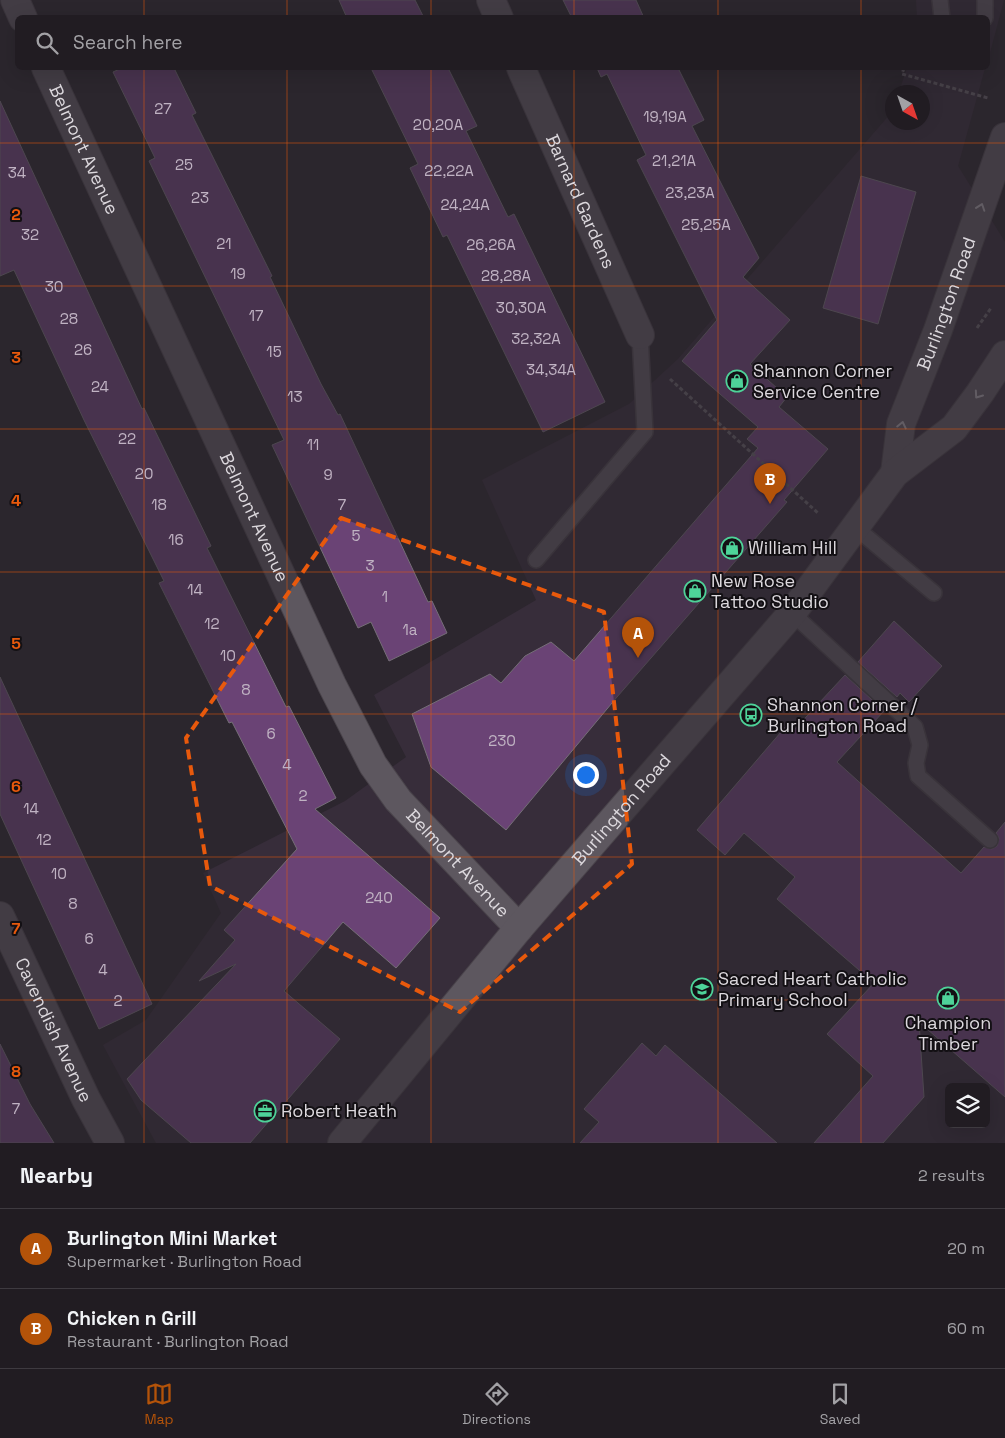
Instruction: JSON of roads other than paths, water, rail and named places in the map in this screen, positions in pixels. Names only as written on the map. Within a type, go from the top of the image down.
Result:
[{"type":"street","points":[[15,0],[22,15]]},
{"type":"street","points":[[491,0],[498,15]]},
{"type":"street","name":"Belmont Avenue","points":[[47,70],[332,685],[372,765],[398,800],[519,928]]},
{"type":"street","name":"Barnard Gardens","points":[[522,70],[640,335]]},
{"type":"street","name":"Burlington Road","points":[[895,473],[901,424],[938,330],[1005,137]]},
{"type":"street","name":"Burlington Road","points":[[342,1143],[519,928],[792,613],[895,473],[954,428],[980,393],[1005,354]]},
{"type":"street","name":"Cavendish Avenue","points":[[0,916],[86,1099],[110,1143]]},
{"type":"lane","points":[[940,0],[942,15]]},
{"type":"lane","points":[[985,0],[985,15]]},
{"type":"lane","points":[[536,560],[646,432],[640,335]]},
{"type":"lane","points":[[856,528],[934,594]]},
{"type":"lane","points":[[792,613],[915,727],[920,745],[916,763],[918,776],[990,840]]},
{"type":"place","name":"Shannon Corner Service Centre","points":[[737,381]]},
{"type":"place","name":"Chicken n Grill","points":[[770,504]]},
{"type":"place","name":"William Hill","points":[[732,548]]},
{"type":"place","name":"New Rose Tattoo Studio","points":[[695,591]]},
{"type":"place","name":"Burlington Mini Market","points":[[638,658]]},
{"type":"place","name":"Shannon Corner / Burlington Road","points":[[751,715]]},
{"type":"place","name":"Sacred Heart Catholic Primary School","points":[[702,989]]},
{"type":"place","name":"Champion Timber","points":[[948,998]]},
{"type":"place","name":"Robert Heath","points":[[265,1111]]}]
